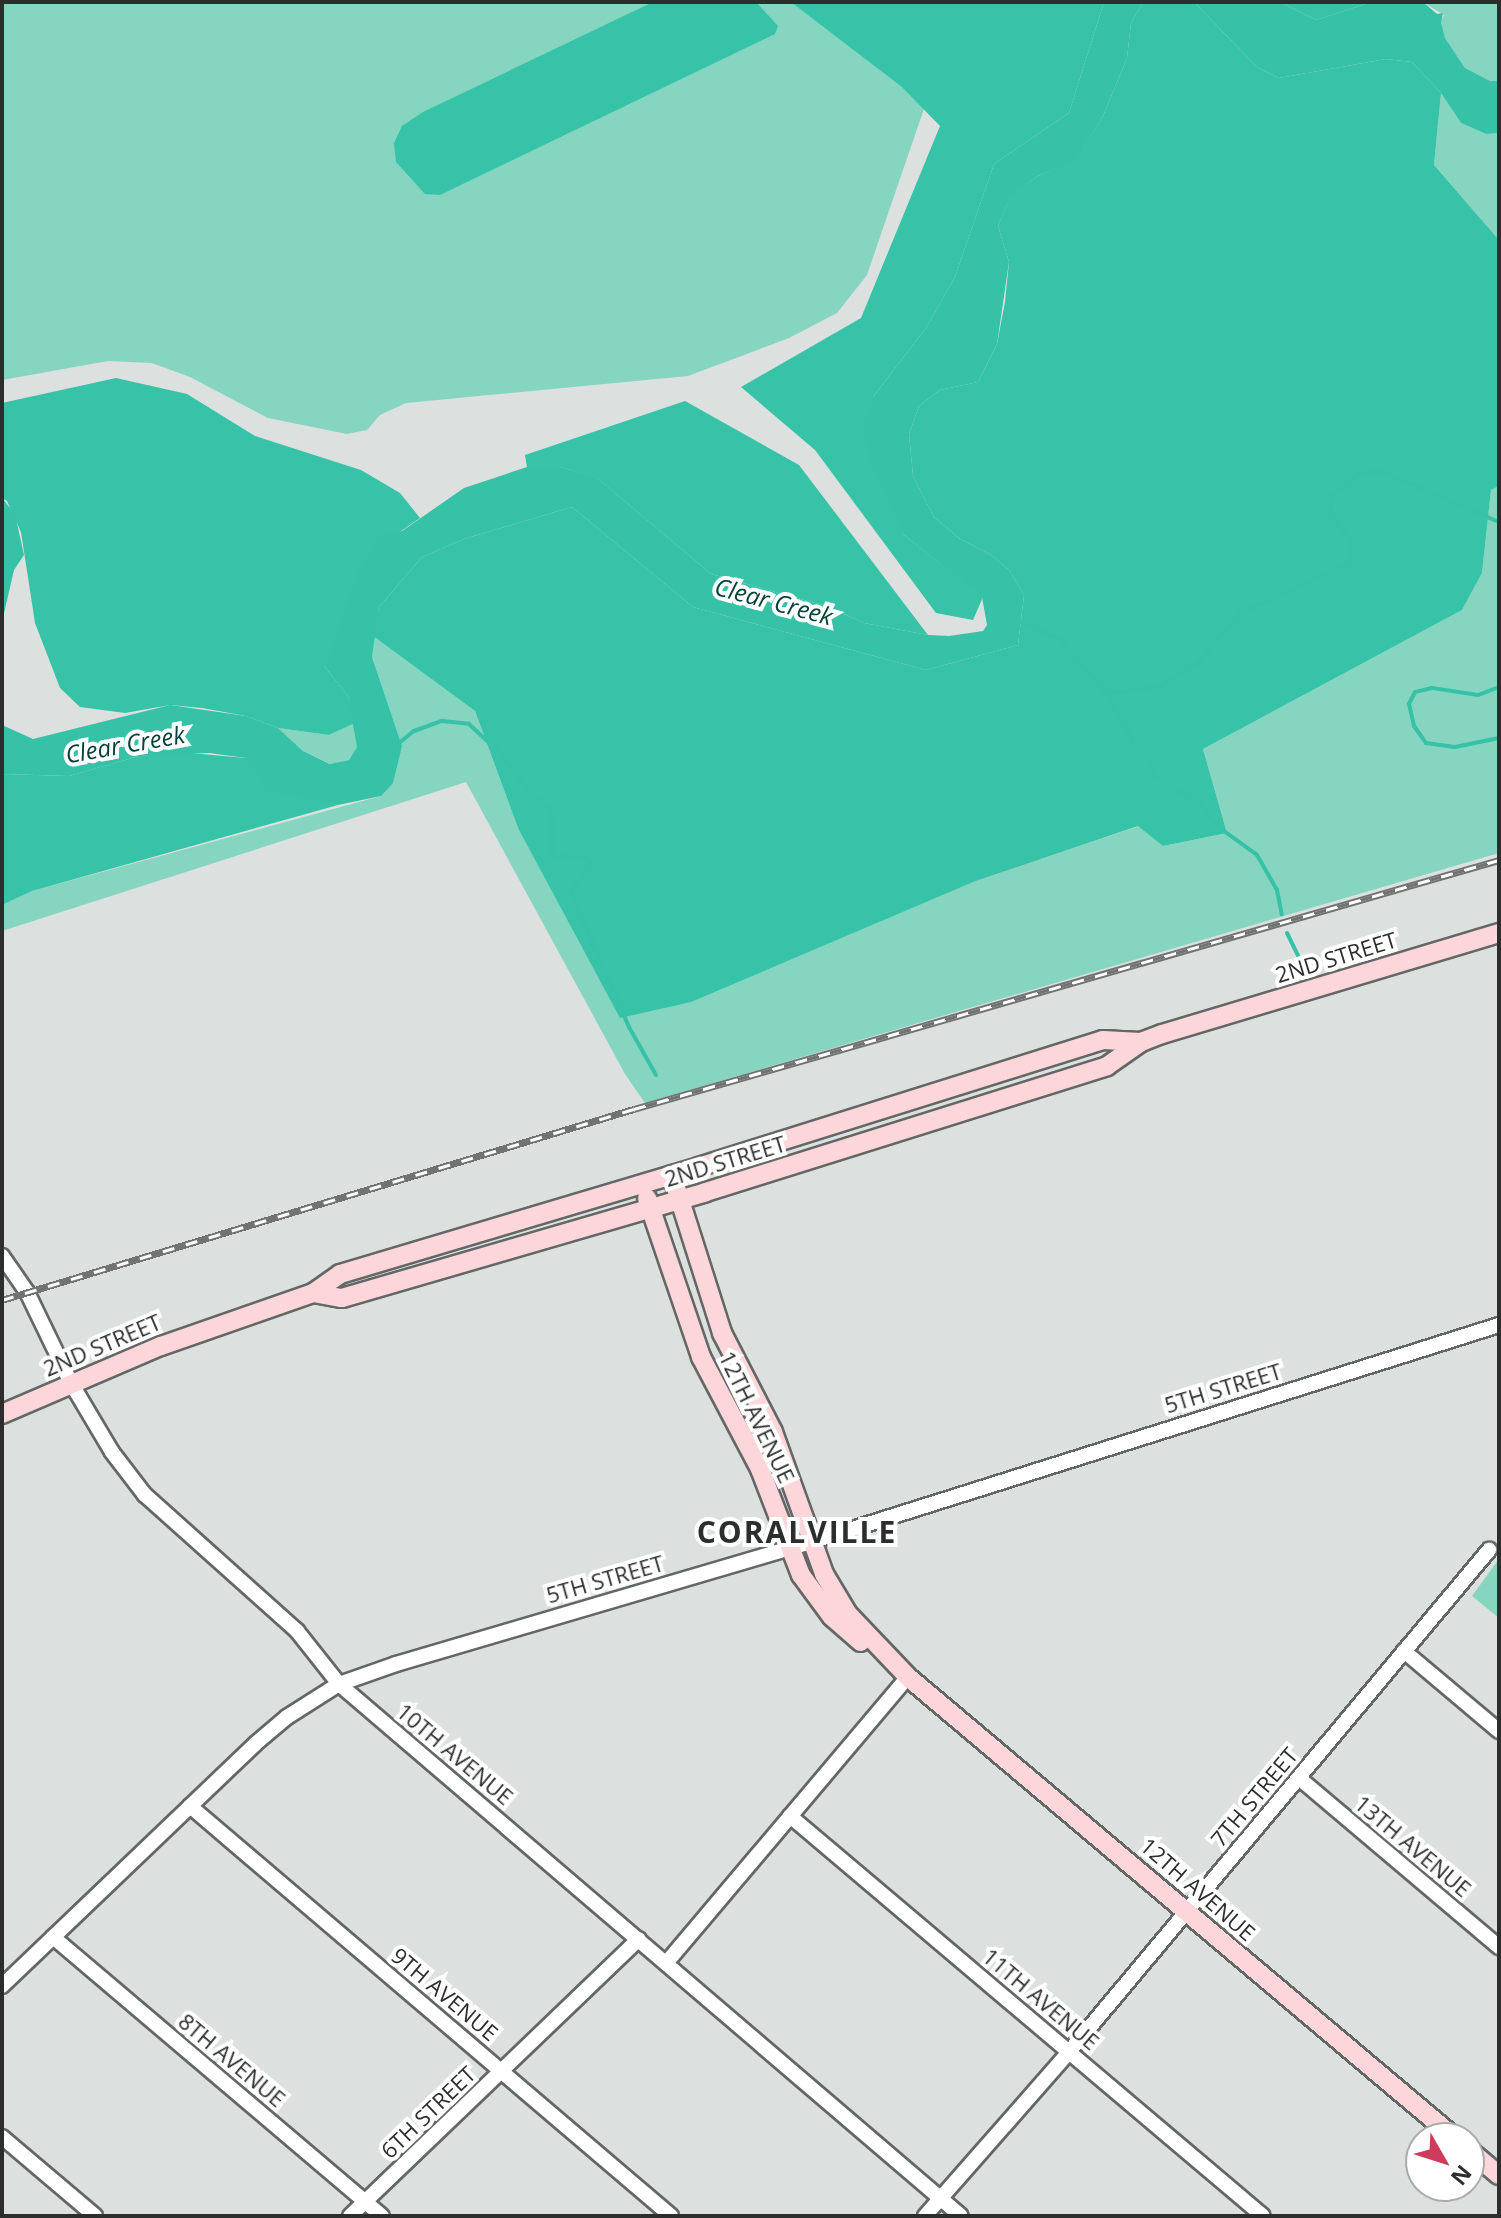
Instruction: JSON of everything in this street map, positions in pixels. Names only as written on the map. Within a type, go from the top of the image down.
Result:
[{"type":"main road","name":"2ND STREET","points":[[313,1293],[342,1298],[679,1200],[1107,1066],[1141,1042],[1499,933]]},
{"type":"main road","name":"2ND STREET","points":[[2,1414],[225,1322],[313,1293],[340,1274],[672,1175],[1103,1040],[1141,1042]]},
{"type":"main road","name":"12TH AVENUE","points":[[672,1175],[722,1333],[773,1432],[824,1574],[841,1604],[908,1677]]},
{"type":"main road","name":"12TH AVENUE","points":[[642,1184],[701,1357],[760,1469],[801,1575],[832,1617],[908,1677],[1436,2122]]},
{"type":"street","name":"10TH AVENUE","points":[[2,1256],[27,1292],[71,1383],[129,1477],[297,1631],[339,1684],[961,2216]]},
{"type":"street","name":"5TH STREET","points":[[2,1986],[287,1717],[339,1684],[396,1664],[814,1541],[1499,1325]]},
{"type":"street","name":"7TH STREET","points":[[925,2216],[1069,2052],[1489,1550]]},
{"type":"street","points":[[1404,1651],[1499,1731]]},
{"type":"street","points":[[667,1962],[908,1677]]},
{"type":"street","name":"13TH AVENUE","points":[[1299,1778],[1499,1947]]},
{"type":"street","name":"9TH AVENUE","points":[[190,1806],[671,2216]]},
{"type":"street","name":"11TH AVENUE","points":[[790,1816],[1263,2216]]},
{"type":"street","name":"8TH AVENUE","points":[[53,1937],[382,2216]]},
{"type":"street","name":"6TH STREET","points":[[350,2216],[639,1939]]},
{"type":"street","points":[[2,2137],[95,2216]]},
{"type":"shaded area","points":[[2,2],[879,2],[939,65],[867,275],[837,313],[789,338],[688,376],[406,403],[380,415],[367,430],[347,434],[268,418],[190,377],[152,363],[108,361],[2,380]]},
{"type":"shaded area","points":[[653,2],[756,2],[778,26],[775,34],[440,195],[425,194],[396,162],[394,143],[402,126],[423,112]]},
{"type":"shaded area","points":[[791,2],[1104,2],[1069,113],[994,164],[955,277],[926,328],[873,397],[903,534],[983,597],[973,620],[936,613],[815,450],[741,387],[861,318],[940,126],[902,87]]},
{"type":"shaded area","points":[[1143,2],[1194,2],[1257,67],[1279,78],[1386,59],[1412,62],[1441,93],[1434,165],[1499,240],[1499,486],[1491,490],[1482,573],[1462,610],[1203,749],[1227,833],[1163,846],[1138,826],[973,882],[691,1002],[620,1018],[518,828],[475,711],[373,636],[379,607],[422,557],[464,539],[572,507],[693,607],[926,670],[1018,645],[1024,595],[1009,570],[991,555],[960,539],[934,517],[913,476],[909,434],[919,406],[940,390],[978,382],[997,344],[1005,302],[1009,262],[998,226],[1011,194],[1038,176],[1076,159],[1103,116],[1127,58],[1131,23]]},
{"type":"shaded area","points":[[1280,2],[1372,2],[1316,20]]},
{"type":"shaded area","points":[[1423,2],[1499,2],[1499,81],[1490,81],[1465,68],[1445,38],[1440,23],[1444,15]]},
{"type":"shaded area","points":[[1441,93],[1461,123],[1486,134],[1499,133],[1499,240],[1434,165]]},
{"type":"shaded area","points":[[116,378],[187,394],[255,436],[361,470],[400,493],[420,518],[401,531],[325,667],[348,696],[355,723],[329,735],[278,728],[246,716],[202,708],[170,705],[125,713],[80,707],[60,688],[35,623],[21,532],[7,501],[2,498],[2,403]]},
{"type":"shaded area","points":[[685,401],[799,465],[928,635],[864,623],[826,606],[711,574],[597,478],[560,467],[527,467],[525,455]]},
{"type":"shaded area","points":[[1499,486],[1499,853],[645,1103],[625,1074],[466,782],[2,931],[2,905],[32,891],[381,796],[402,746],[372,657],[373,636],[475,711],[518,828],[973,882],[1139,826],[1163,846],[1227,833],[1203,749],[1462,610],[1482,573],[1491,490]]},
{"type":"shaded area","points":[[355,723],[357,747],[349,760],[331,764],[303,751],[278,728],[329,735]]},
{"type":"shaded area","points":[[179,752],[246,758],[307,797],[338,805],[32,891],[2,905],[2,774],[69,776],[139,756]]},
{"type":"shaded area","points":[[1499,1559],[1499,1618],[1472,1596]]},
{"type":"water","name":"Clear Creek","points":[[1104,2],[1143,2],[1131,23],[1127,58],[1103,116],[1076,160],[1038,176],[1011,195],[998,226],[1009,262],[997,344],[978,382],[940,390],[919,406],[909,434],[913,476],[934,517],[960,539],[991,555],[1009,570],[1024,595],[1018,645],[926,670],[693,607],[572,507],[464,539],[422,557],[379,607],[372,657],[402,746],[393,783],[381,796],[338,805],[266,790],[246,758],[209,753],[139,756],[69,776],[2,774],[2,725],[33,739],[170,705],[246,716],[278,728],[303,751],[330,764],[349,760],[357,747],[348,696],[325,667],[357,575],[379,535],[402,531],[464,488],[527,467],[560,467],[596,477],[711,574],[826,606],[864,623],[928,635],[949,636],[983,631],[987,625],[982,597],[903,534],[870,463],[863,426],[873,397],[926,328],[955,277],[994,164],[1069,113]]},
{"type":"water","points":[[1194,2],[1280,2],[1316,20],[1372,2],[1423,2],[1437,14],[1443,13],[1441,23],[1445,38],[1465,68],[1490,81],[1499,81],[1499,133],[1486,134],[1461,123],[1441,93],[1412,62],[1386,59],[1279,78],[1257,67]]},
{"type":"water","points":[[2,498],[15,514],[24,555],[14,570],[2,622]]},
{"type":"waterway","points":[[1019,622],[1057,637],[1107,694],[1161,686],[1199,662],[1240,613],[1348,564],[1352,542],[1331,514],[1331,496],[1358,474],[1381,471],[1499,522]]},
{"type":"waterway","points":[[1499,687],[1478,695],[1432,688],[1415,692],[1409,704],[1414,726],[1426,743],[1455,747],[1499,738]]},
{"type":"waterway","points":[[1107,694],[1133,743],[1148,757],[1154,775],[1200,805],[1217,826],[1257,855],[1277,890],[1282,915]]},
{"type":"waterway","points":[[399,743],[414,731],[442,721],[469,724],[501,754],[527,789],[551,809],[553,856],[583,857],[590,863],[571,893],[629,1027],[656,1075]]},
{"type":"waterway","points":[[1287,933],[1299,958]]},
{"type":"railway","points":[[2,1300],[634,1109],[1499,860]]},
{"type":"district","name":"CORALVILLE","points":[[797,1532]]}]
